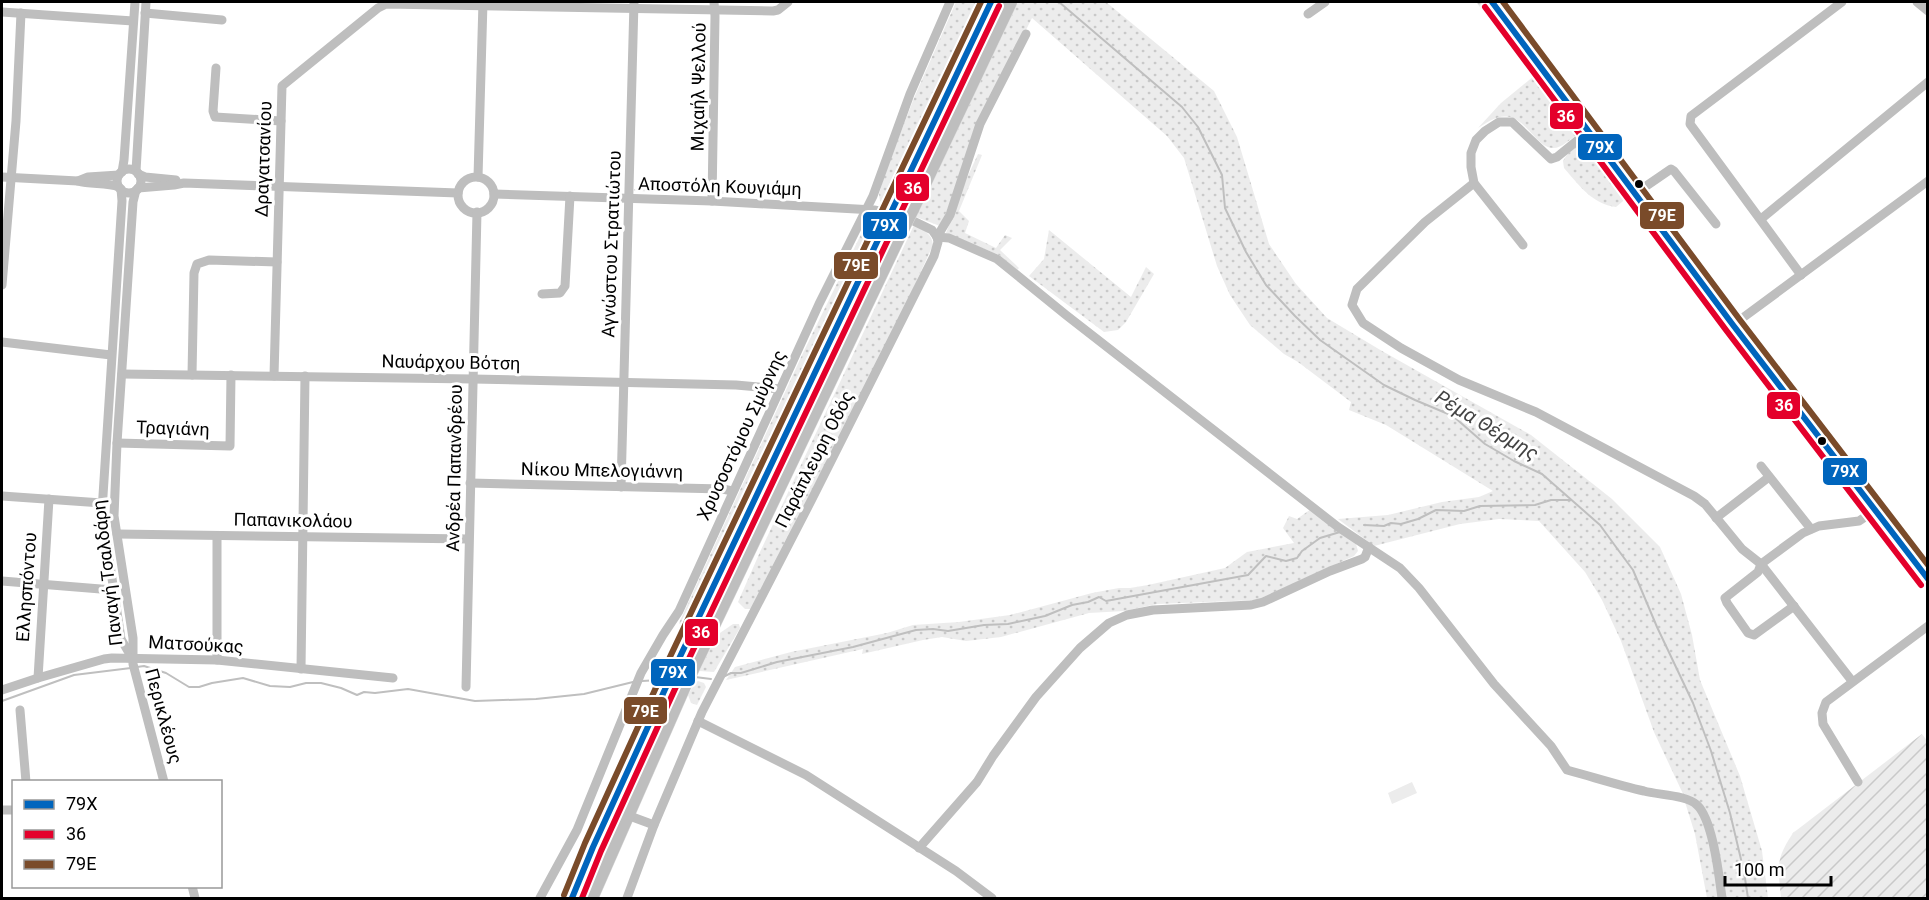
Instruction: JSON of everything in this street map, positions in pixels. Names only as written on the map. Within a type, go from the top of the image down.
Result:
[{"type":"highway","points":[[572,898],[664,690],[991,2]]},
{"type":"highway","points":[[591,898],[684,687],[1010,2]]},
{"type":"main road","points":[[1492,2],[1733,325],[1928,580]]},
{"type":"street","points":[[120,188],[117,181],[124,160],[135,2]]},
{"type":"street","points":[[137,189],[140,181],[137,173],[146,2]]},
{"type":"street","name":"Δραγατσανίου","points":[[274,376],[282,86],[284,82],[380,6],[386,4],[568,4],[714,6],[773,11],[780,9],[788,2]]},
{"type":"street","name":"Χρυσοστόμου Σμύρνης","points":[[540,898],[577,830],[641,673],[679,611],[732,491],[867,209],[910,93],[950,2]]},
{"type":"street","points":[[1308,14],[1325,2]]},
{"type":"street","points":[[1801,275],[1690,124],[1691,116],[1842,2]]},
{"type":"street","points":[[1917,2],[1928,11]]},
{"type":"street","points":[[478,177],[483,4]]},
{"type":"street","name":"Αγνώστου Στρατιώτου","points":[[621,487],[634,5]]},
{"type":"street","name":"Μιχαήλ Ψελλού","points":[[712,201],[714,6]]},
{"type":"street","points":[[2,12],[133,21]]},
{"type":"street","points":[[2,285],[6,178],[16,121],[21,13]]},
{"type":"street","points":[[145,13],[222,20]]},
{"type":"street","name":"Παράπλευρη Οδός","points":[[627,898],[654,825],[698,721],[930,263],[937,248],[937,237],[950,215],[980,124],[1026,34]]},
{"type":"street","points":[[216,68],[213,111],[215,117],[281,121]]},
{"type":"street","points":[[1761,219],[1928,82]]},
{"type":"street","points":[[1523,245],[1474,183],[1471,153],[1476,140],[1499,122],[1512,122],[1551,159],[1557,157],[1589,131]]},
{"type":"street","points":[[78,181],[88,177],[120,173],[129,169],[145,177],[177,180],[184,183]]},
{"type":"street","points":[[1636,194],[1668,171],[1674,171],[1716,224]]},
{"type":"street","points":[[478,177],[488,181],[493,187],[494,194],[491,206],[484,211],[477,212],[461,205],[458,193],[462,182],[478,177]]},
{"type":"street","points":[[6,178],[111,184],[128,192],[184,183],[458,193]]},
{"type":"street","points":[[1733,325],[1928,181]]},
{"type":"street","points":[[1474,183],[1425,222],[1357,289],[1352,305],[1356,314],[1363,323],[1401,348],[1460,380],[1536,412],[1705,504],[1742,549],[1761,564],[1852,681]]},
{"type":"street","name":"Παναγή Τσαλδάρη","points":[[120,188],[122,201],[102,518],[121,639],[133,661]]},
{"type":"street","name":"Παναγή Τσαλδάρη","points":[[133,661],[133,638],[114,507],[133,202],[137,189]]},
{"type":"street","name":"Αποστόλη Κουγιάμη","points":[[494,194],[867,209],[901,215],[932,230],[937,237],[949,238],[997,259],[1329,520],[1400,568],[1419,588],[1494,684],[1551,746],[1567,770],[1644,792],[1689,800],[1697,805],[1709,826],[1722,898]]},
{"type":"street","points":[[542,294],[557,294],[565,286],[570,196]]},
{"type":"street","points":[[849,208],[860,220]]},
{"type":"street","name":"Ανδρέα Παπανδρέου","points":[[466,687],[477,212]]},
{"type":"street","points":[[192,375],[194,273],[197,264],[209,260],[277,262]]},
{"type":"street","points":[[2,342],[111,355]]},
{"type":"street","name":"Ναυάρχου Βότση","points":[[122,374],[473,379],[736,385],[780,389]]},
{"type":"street","name":"Τραγιάνη","points":[[117,443],[230,446],[231,375]]},
{"type":"street","points":[[301,669],[305,376]]},
{"type":"street","points":[[1761,466],[1811,529]]},
{"type":"street","points":[[1716,518],[1769,477]]},
{"type":"street","name":"Νίκου Μπελογιάννη","points":[[470,483],[732,491]]},
{"type":"street","points":[[2,496],[102,503]]},
{"type":"street","name":"Ελλησπόντου","points":[[38,678],[49,499]]},
{"type":"street","points":[[1794,606],[1754,635],[1748,633],[1725,598],[1758,572],[1761,564],[1811,529],[1818,526],[1859,521],[1874,511]]},
{"type":"street","name":"Παπανικολάου","points":[[117,534],[468,539]]},
{"type":"street","points":[[217,536],[217,660]]},
{"type":"street","points":[[919,848],[977,782],[1036,697],[1080,648],[1109,623],[1127,615],[1152,610],[1235,606],[1263,602],[1330,571],[1362,560],[1369,547]]},
{"type":"street","points":[[2,581],[113,590]]},
{"type":"street","points":[[1858,782],[1823,724],[1822,713],[1826,702],[1928,626]]},
{"type":"street","name":"Ματσούκας","points":[[2,690],[104,659],[217,660],[393,678]]},
{"type":"street","name":"Περικλέους","points":[[133,661],[163,780]]},
{"type":"street","points":[[20,710],[26,780]]},
{"type":"street","points":[[698,721],[798,771],[956,871],[993,898]]},
{"type":"street","points":[[627,815],[654,825]]},
{"type":"shaded area","points":[[956,2],[981,2],[886,206],[880,201],[879,194],[885,173],[914,98]]},
{"type":"shaded area","points":[[995,2],[1000,2],[722,588],[613,826],[609,824],[638,759]]},
{"type":"shaded area","points":[[1018,2],[1106,2],[1214,91],[1237,137],[1269,244],[1296,284],[1327,318],[1531,435],[1612,499],[1660,547],[1681,594],[1692,635],[1700,680],[1740,776],[1762,851],[1768,898],[1726,898],[1714,829],[1684,796],[1654,732],[1621,641],[1602,600],[1585,572],[1539,521],[1499,519],[1460,524],[1374,546],[1338,519],[1388,515],[1442,502],[1479,497],[1493,491],[1386,425],[1349,410],[1351,402],[1284,354],[1250,325],[1230,295],[1217,266],[1184,158],[1167,136],[1032,18],[980,121],[943,221],[940,226],[916,217]]},
{"type":"shaded area","points":[[1476,2],[1485,2],[1540,71],[1580,128],[1577,134],[1559,147],[1551,148],[1545,145],[1513,118],[1504,116],[1478,128],[1501,103],[1534,76]]},
{"type":"shaded area","points":[[1585,143],[1590,146],[1629,196],[1616,207],[1593,198],[1564,168],[1563,161],[1567,155]]},
{"type":"shaded area","points":[[978,154],[982,155],[959,211],[969,221],[965,233],[996,248],[1005,235],[1012,238],[1000,250],[1019,268],[1017,270],[999,255],[946,233]]},
{"type":"shaded area","points":[[634,189],[698,189],[799,196],[634,191]]},
{"type":"shaded area","points":[[884,213],[691,620],[682,627],[679,623],[803,353],[867,222],[874,214]]},
{"type":"shaded area","points":[[914,225],[929,235],[933,245],[901,315],[754,609],[745,609],[738,602],[760,552]]},
{"type":"shaded area","points":[[1049,230],[1131,297],[1146,267],[1154,274],[1126,322],[1118,330],[1104,332],[1029,276],[1044,259]]},
{"type":"shaded area","points":[[1311,509],[1354,537],[1358,551],[1354,556],[1257,600],[1157,604],[1124,611],[1089,613],[1001,637],[966,641],[942,637],[862,654],[863,649],[726,680],[735,667],[791,652],[887,633],[913,625],[1010,615],[1092,593],[1148,585],[1225,568],[1247,552],[1294,543],[1283,528],[1289,516],[1297,519]]},
{"type":"shaded area","points":[[733,624],[739,624],[740,628],[714,672],[699,671],[717,635]]},
{"type":"shaded area","points":[[698,681],[704,683],[706,687],[697,705],[691,703],[688,695]]},
{"type":"shaded area","points":[[1922,734],[1928,742],[1927,898],[1781,898],[1779,864],[1783,850],[1793,833]]},
{"type":"shaded area","points":[[1412,782],[1417,793],[1392,804],[1388,793]]},
{"type":"shaded area","points":[[1685,802],[1695,807],[1707,828],[1720,898],[1707,898],[1695,834]]},
{"type":"waterway","name":"Ρέμα Θέρμης","points":[[1059,2],[1182,107],[1198,127],[1222,175],[1225,208],[1246,252],[1266,285],[1295,316],[1320,340],[1384,385],[1453,416],[1485,444],[1542,474],[1600,525],[1633,570],[1693,703],[1730,813],[1748,898]]},
{"type":"waterway","points":[[1364,525],[1401,524],[1436,510],[1464,511],[1480,506],[1535,505],[1551,500],[1571,500]]},
{"type":"waterway","points":[[723,677],[731,673],[741,673],[777,662],[853,647],[916,630],[948,631],[1008,624],[1045,616],[1099,597],[1106,601],[1248,575],[1266,556],[1286,561],[1297,558],[1302,551],[1320,538],[1340,532]]},
{"type":"waterway","points":[[137,667],[144,666],[166,673],[189,687],[243,678],[270,686],[290,687],[306,683],[321,683],[357,695],[364,692],[408,689],[475,701],[536,699],[584,694],[633,682]]},
{"type":"waterway","points":[[2,701],[74,675],[131,668]]},
{"type":"waterway","points":[[695,677],[711,679]]},
{"type":"waterway","points":[[642,681],[660,680]]},
{"type":"transit line","name":"79Ε","points":[[564,895],[585,843],[669,659],[981,2]]},
{"type":"transit line","name":"79X","points":[[572,898],[677,663],[991,2]]},
{"type":"transit line","name":"79X","points":[[1492,2],[1733,325],[1928,579]]},
{"type":"transit line","name":"79Ε","points":[[1503,2],[1740,320],[1928,565]]},
{"type":"transit line","name":"36","points":[[582,898],[685,667],[999,6]]},
{"type":"transit line","name":"36","points":[[1485,7],[1726,330],[1921,585]]}]
